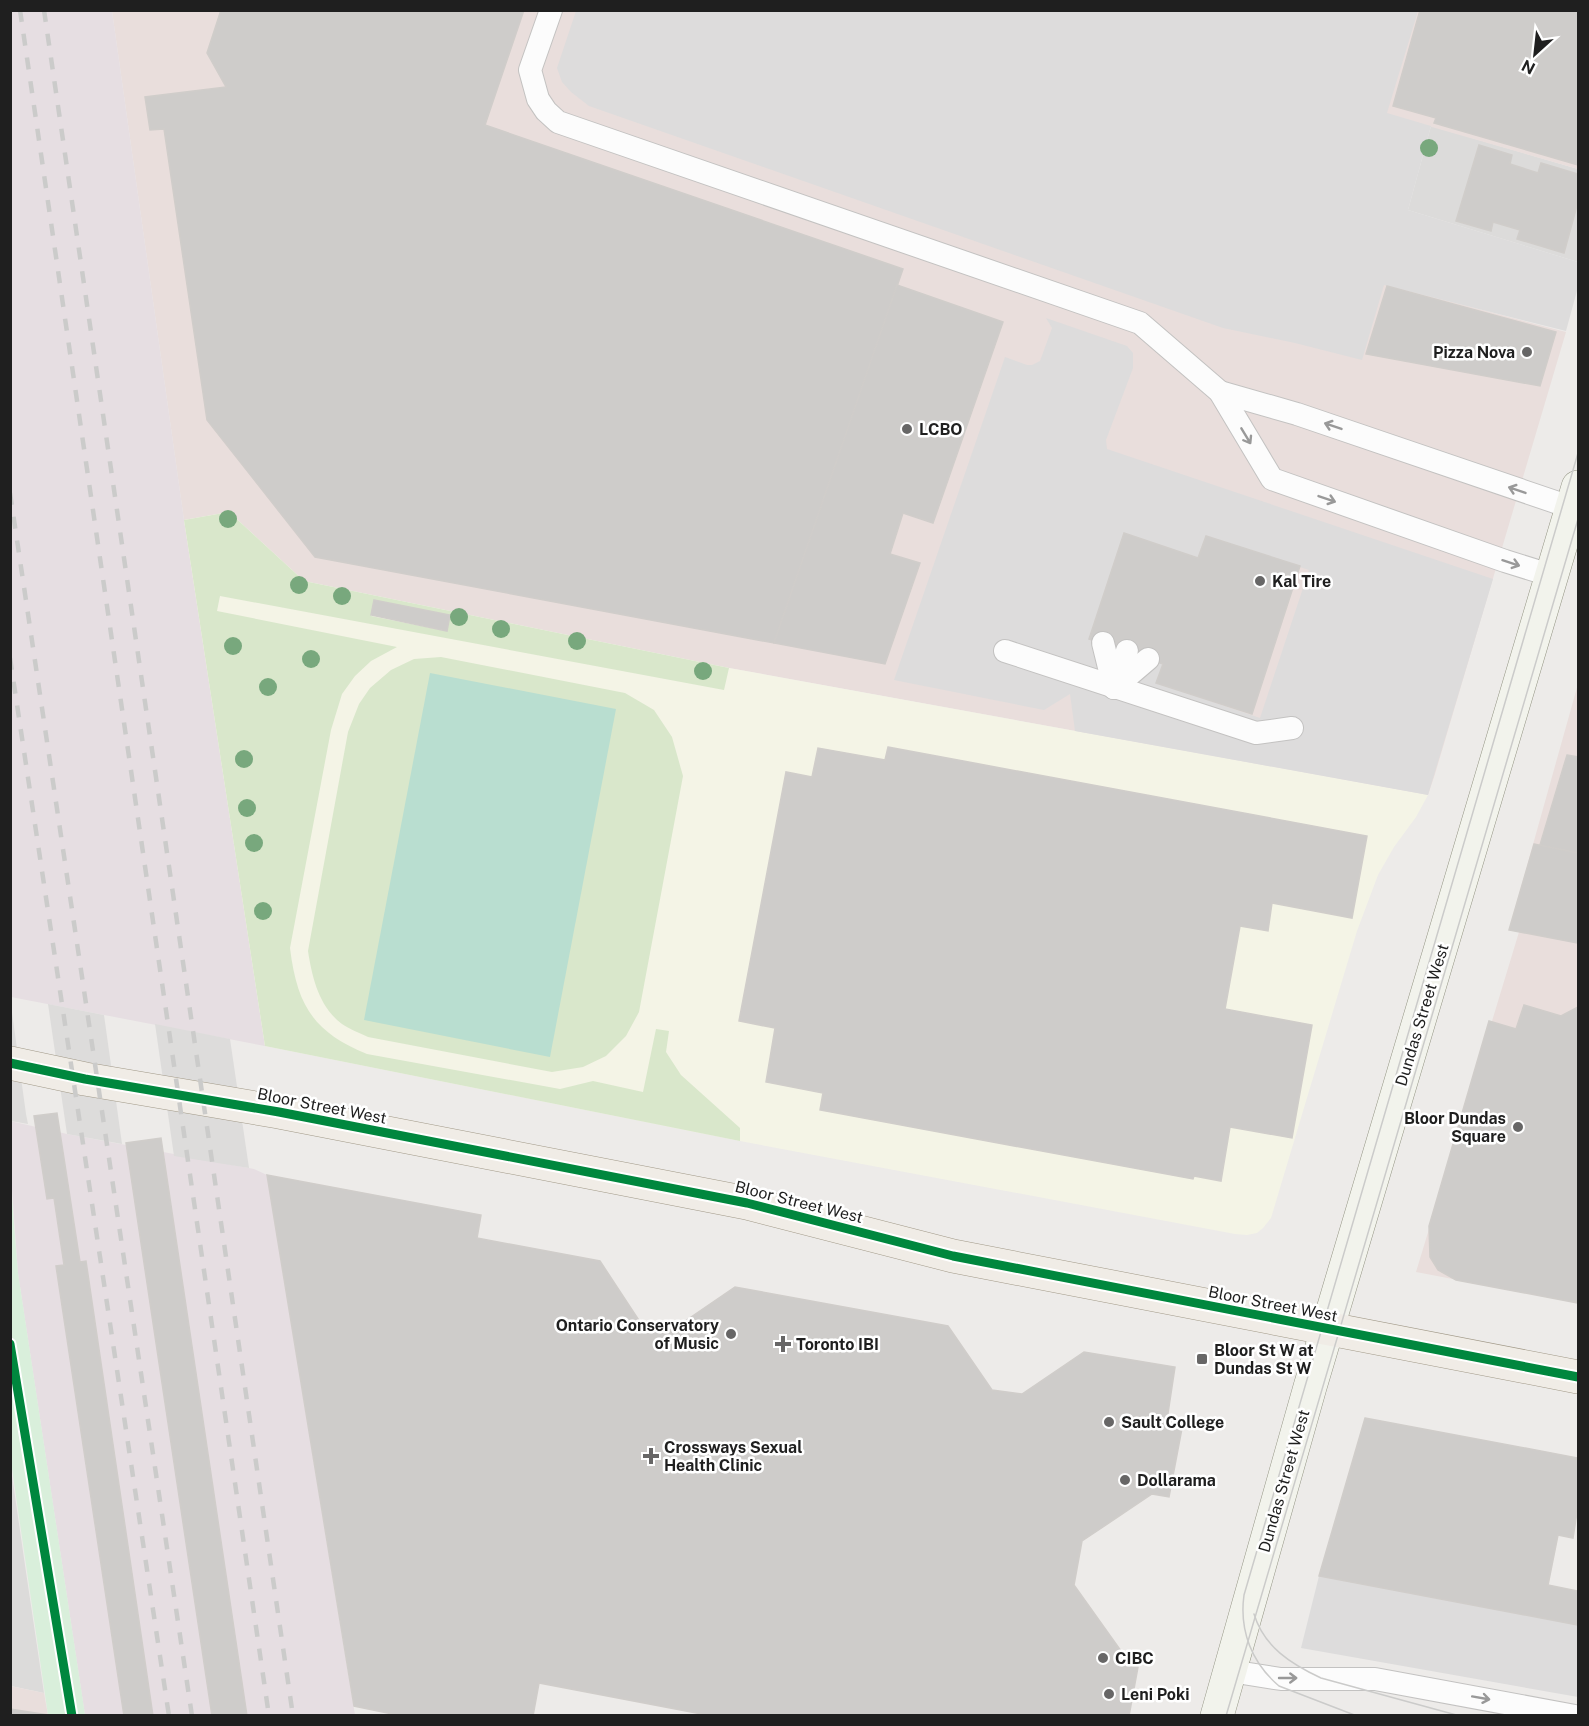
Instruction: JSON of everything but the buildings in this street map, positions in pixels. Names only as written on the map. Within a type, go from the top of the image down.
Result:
[{"type":"main road","name":"Dundas Street West","points":[[1217,1716],[1328,1329],[1576,497]]},
{"type":"main road","name":"Bloor Street West","points":[[10,1063],[85,1080],[279,1112],[747,1203],[953,1256],[1578,1377]]},
{"type":"lane","points":[[551,10],[530,70],[538,99],[546,111],[558,122],[1140,323],[1220,392],[1272,479],[1553,576]]},
{"type":"lane","points":[[1220,392],[1576,497]]},
{"type":"lane","points":[[1103,643],[1114,688]]},
{"type":"lane","points":[[1005,651],[1256,733],[1292,728]]},
{"type":"lane","points":[[1114,688],[1137,655]]},
{"type":"lane","points":[[1230,1671],[1281,1679],[1375,1679],[1575,1716]]},
{"type":"shaded area","points":[[10,11],[112,11],[184,520],[265,1046],[11,997]]},
{"type":"shaded area","points":[[112,11],[1578,11],[1578,169],[1376,111],[1384,284],[1566,332],[1428,795],[729,668],[304,581],[229,512],[184,520]]},
{"type":"shaded area","points":[[576,11],[1418,11],[1387,113],[1431,126],[1408,210],[1578,262],[1578,287],[1566,331],[1384,285],[1362,360],[1223,328],[589,106],[562,82],[557,68]]},
{"type":"shaded area","points":[[1431,126],[1578,169],[1578,262],[1408,210]]},
{"type":"shaded area","points":[[1046,318],[1127,346],[1133,353],[1133,368],[1106,440],[1107,449],[1493,579],[1428,795],[1075,731],[1070,694],[1044,710],[894,680],[1005,357],[1027,365],[1040,361],[1052,328]],"holes":[[[1124,533],[1198,558],[1206,536],[1309,570],[1260,718],[1157,683],[1163,664],[1090,639]]]},
{"type":"shaded area","points":[[229,512],[304,581],[729,668],[1428,795],[1378,875],[1357,931],[1271,1218],[1257,1233],[1235,1234],[740,1141],[265,1046],[184,520]]},
{"type":"shaded area","name":"Bloor Dundas Square","points":[[1578,684],[1578,1303],[1416,1272],[1519,932],[1509,930]]},
{"type":"shaded area","points":[[10,1121],[254,1169],[267,1175],[355,1715],[85,1715],[18,1273],[11,1175]]},
{"type":"shaded area","points":[[10,1462],[26,1572],[44,1693],[11,1686]]},
{"type":"shaded area","points":[[1319,1576],[1578,1625],[1578,1697],[1301,1648]]},
{"type":"shaded area","points":[[10,1686],[44,1693],[48,1715],[11,1715]]},
{"type":"green space","points":[[229,512],[304,581],[729,668],[724,690],[220,596],[217,611],[397,647],[371,661],[355,676],[342,694],[331,730],[290,948],[297,986],[303,1001],[321,1026],[333,1036],[367,1054],[560,1089],[593,1081],[643,1092],[656,1029],[669,1031],[666,1052],[681,1075],[740,1128],[740,1141],[265,1046],[184,520]],"holes":[[[374,600],[449,615],[446,631],[371,616]]]},
{"type":"green space","points":[[441,657],[625,693],[654,710],[672,737],[683,776],[639,1012],[626,1036],[606,1056],[583,1067],[552,1072],[368,1037],[345,1026],[334,1017],[322,1000],[314,981],[308,951],[348,732],[359,704],[370,688],[391,670],[414,659]]},
{"type":"green space","points":[[430,673],[616,709],[550,1057],[364,1020]]},
{"type":"green space","points":[[10,1175],[18,1273],[85,1715],[48,1715],[11,1462]]},
{"type":"pier","points":[[10,998],[26,1114],[28,1124],[11,1121]]},
{"type":"pier","points":[[48,1004],[104,1015],[122,1144],[67,1134]]},
{"type":"pier","points":[[155,1024],[230,1039],[249,1168],[174,1156]]},
{"type":"tram line","points":[[1357,1716],[1279,1686],[1270,1677],[1261,1667],[1249,1645],[1244,1621],[1244,1595],[1578,453]]},
{"type":"tram line","points":[[1226,1716],[1578,519]]},
{"type":"tram line","points":[[1254,1614],[1264,1636],[1272,1645],[1289,1660],[1310,1673],[1460,1716]]},
{"type":"railway","points":[[20,10],[269,1716]]},
{"type":"railway","points":[[44,10],[293,1716]]},
{"type":"railway","points":[[10,493],[192,1716]]},
{"type":"railway","points":[[10,658],[169,1716]]},
{"type":"cycle path","points":[[10,1063],[85,1079],[279,1112],[747,1203],[953,1256],[1578,1377]]},
{"type":"cycle path","points":[[10,1344],[72,1716]]},
{"type":"place","name":"Pizza Nova","points":[[1527,352]]},
{"type":"place","name":"LCBO","points":[[907,429]]},
{"type":"place","name":"Kal Tire","points":[[1260,581]]},
{"type":"place","name":"Bloor Dundas Square","points":[[1518,1127]]},
{"type":"place","name":"Ontario Conservatory of Music","points":[[731,1334]]},
{"type":"place","name":"Toronto IBI","points":[[783,1344]]},
{"type":"place","name":"Bloor St W at Dundas St W","points":[[1202,1359]]},
{"type":"place","name":"Sault College","points":[[1109,1422]]},
{"type":"place","name":"Crossways Sexual Health Clinic","points":[[651,1456]]},
{"type":"place","name":"Dollarama","points":[[1125,1480]]},
{"type":"place","name":"CIBC","points":[[1103,1658]]},
{"type":"place","name":"Leni Poki","points":[[1109,1694]]}]
